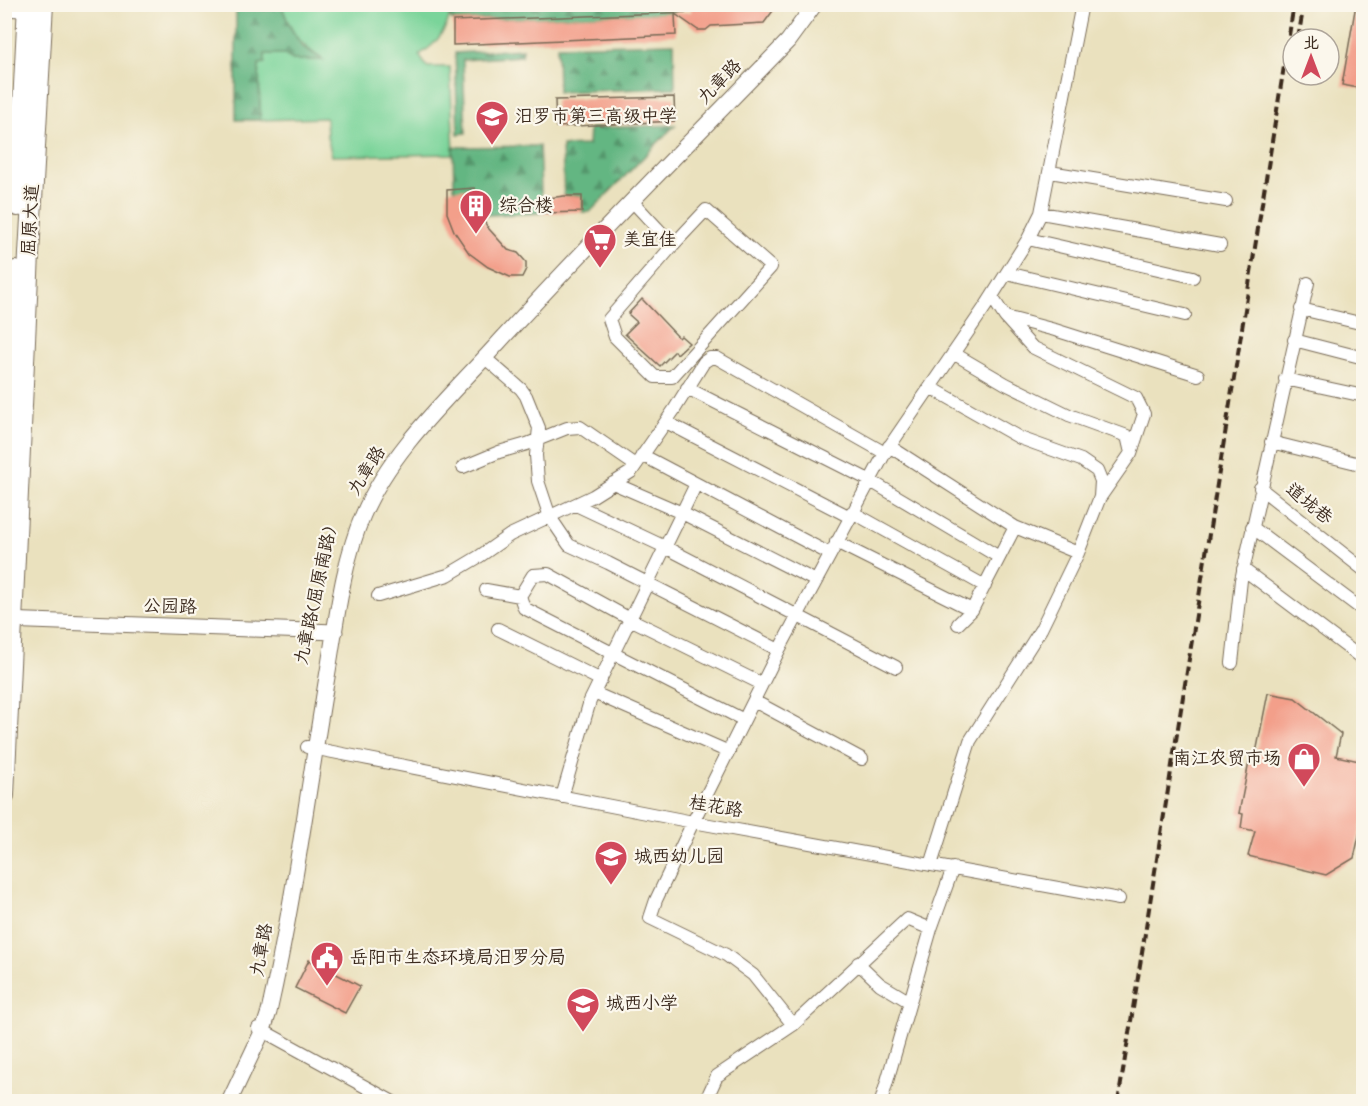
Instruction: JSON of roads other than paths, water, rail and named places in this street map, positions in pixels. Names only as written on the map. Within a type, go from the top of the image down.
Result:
[{"type":"main road","name":"屈原大道","points":[[4,487],[35,7]]},
{"type":"main road","name":"屈原大道","points":[[4,795],[9,620],[29,254],[35,7]]},
{"type":"street","name":"九章路(屈原南路)","points":[[331,632],[343,549],[353,516],[371,482],[393,450],[555,266],[781,34],[802,4]]},
{"type":"street","name":"九章路","points":[[229,1101],[261,1029],[274,993],[301,845],[311,748],[331,632],[351,551],[363,516],[379,482],[423,426],[562,272],[788,41],[815,4]]},
{"type":"street","points":[[793,1025],[753,975],[726,955],[650,918],[656,900],[693,822],[779,650],[869,480],[887,449],[992,297],[1028,239],[1041,213],[1083,4]]},
{"type":"street","points":[[4,8],[35,7]]},
{"type":"street","points":[[1050,172],[1227,201]]},
{"type":"street","points":[[632,201],[673,245]]},
{"type":"street","points":[[706,210],[771,267],[672,377],[656,376],[615,337],[609,319],[673,245],[706,210]]},
{"type":"street","points":[[1041,213],[1220,245]]},
{"type":"street","points":[[1028,239],[1193,277]]},
{"type":"street","points":[[1007,273],[1185,315]]},
{"type":"street","points":[[1232,663],[1243,569],[1308,282]]},
{"type":"street","points":[[931,865],[970,741],[1041,629],[1078,553],[1100,497],[1131,453],[1144,414],[1136,398],[1032,347],[992,297]]},
{"type":"street","points":[[1301,309],[1364,324]]},
{"type":"street","points":[[1005,316],[1198,375]]},
{"type":"street","points":[[1294,340],[1364,358]]},
{"type":"street","points":[[953,353],[1006,384],[1069,415],[1127,436],[1131,453]]},
{"type":"street","points":[[378,596],[448,575],[510,535],[576,505],[631,472],[704,362],[710,357],[717,357],[887,449],[1015,526],[1078,553]]},
{"type":"street","points":[[484,358],[521,389],[533,411],[539,428],[536,467],[550,517],[569,545],[779,650]]},
{"type":"street","points":[[1285,379],[1364,396]]},
{"type":"street","points":[[930,387],[1020,438],[1081,460],[1097,471],[1101,481],[1100,497]]},
{"type":"street","points":[[687,388],[869,480],[999,557]]},
{"type":"street","points":[[666,422],[851,515],[985,586]]},
{"type":"street","points":[[463,467],[567,428],[580,427],[639,460],[696,484],[830,554]]},
{"type":"street","points":[[1270,442],[1364,465]]},
{"type":"street","points":[[613,483],[682,513],[816,581]]},
{"type":"street","points":[[562,797],[594,693],[696,484]]},
{"type":"street","name":"道垅巷","points":[[1260,488],[1364,570]]},
{"type":"street","points":[[576,505],[798,614],[896,667]]},
{"type":"street","points":[[958,624],[972,610],[1015,526]]},
{"type":"street","points":[[1252,527],[1364,610]]},
{"type":"street","points":[[836,542],[972,610]]},
{"type":"street","points":[[1243,569],[1364,660]]},
{"type":"street","points":[[520,596],[533,575],[548,574],[630,619],[762,684]]},
{"type":"street","points":[[486,590],[520,596]]},
{"type":"street","points":[[520,596],[524,608],[744,720]]},
{"type":"street","name":"公园路","points":[[9,620],[331,632]]},
{"type":"street","points":[[498,629],[601,680]]},
{"type":"street","points":[[594,693],[729,752]]},
{"type":"street","points":[[754,701],[862,759]]},
{"type":"street","name":"桂花路","points":[[311,748],[693,822],[1119,899]]},
{"type":"street","points":[[881,1101],[931,929],[953,868]]},
{"type":"street","points":[[705,1101],[717,1076],[793,1025],[907,918],[931,929]]},
{"type":"street","points":[[858,963],[880,984],[910,1002]]},
{"type":"street","points":[[222,1101],[261,1029],[393,1101]]},
{"type":"railway","points":[[1118,1102],[1294,4]]},
{"type":"railway","points":[[1300,27],[1304,4]]},
{"type":"place","name":"汨罗市第三高级中学","points":[[492,146]]},
{"type":"place","name":"综合楼","points":[[476,235]]},
{"type":"place","name":"美宜佳","points":[[600,269]]},
{"type":"place","name":"南江农贸市场","points":[[1304,788]]},
{"type":"place","name":"城西幼儿园","points":[[611,886]]},
{"type":"place","name":"岳阳市生态环境局汨罗分局","points":[[327,987]]},
{"type":"place","name":"城西小学","points":[[583,1033]]}]
